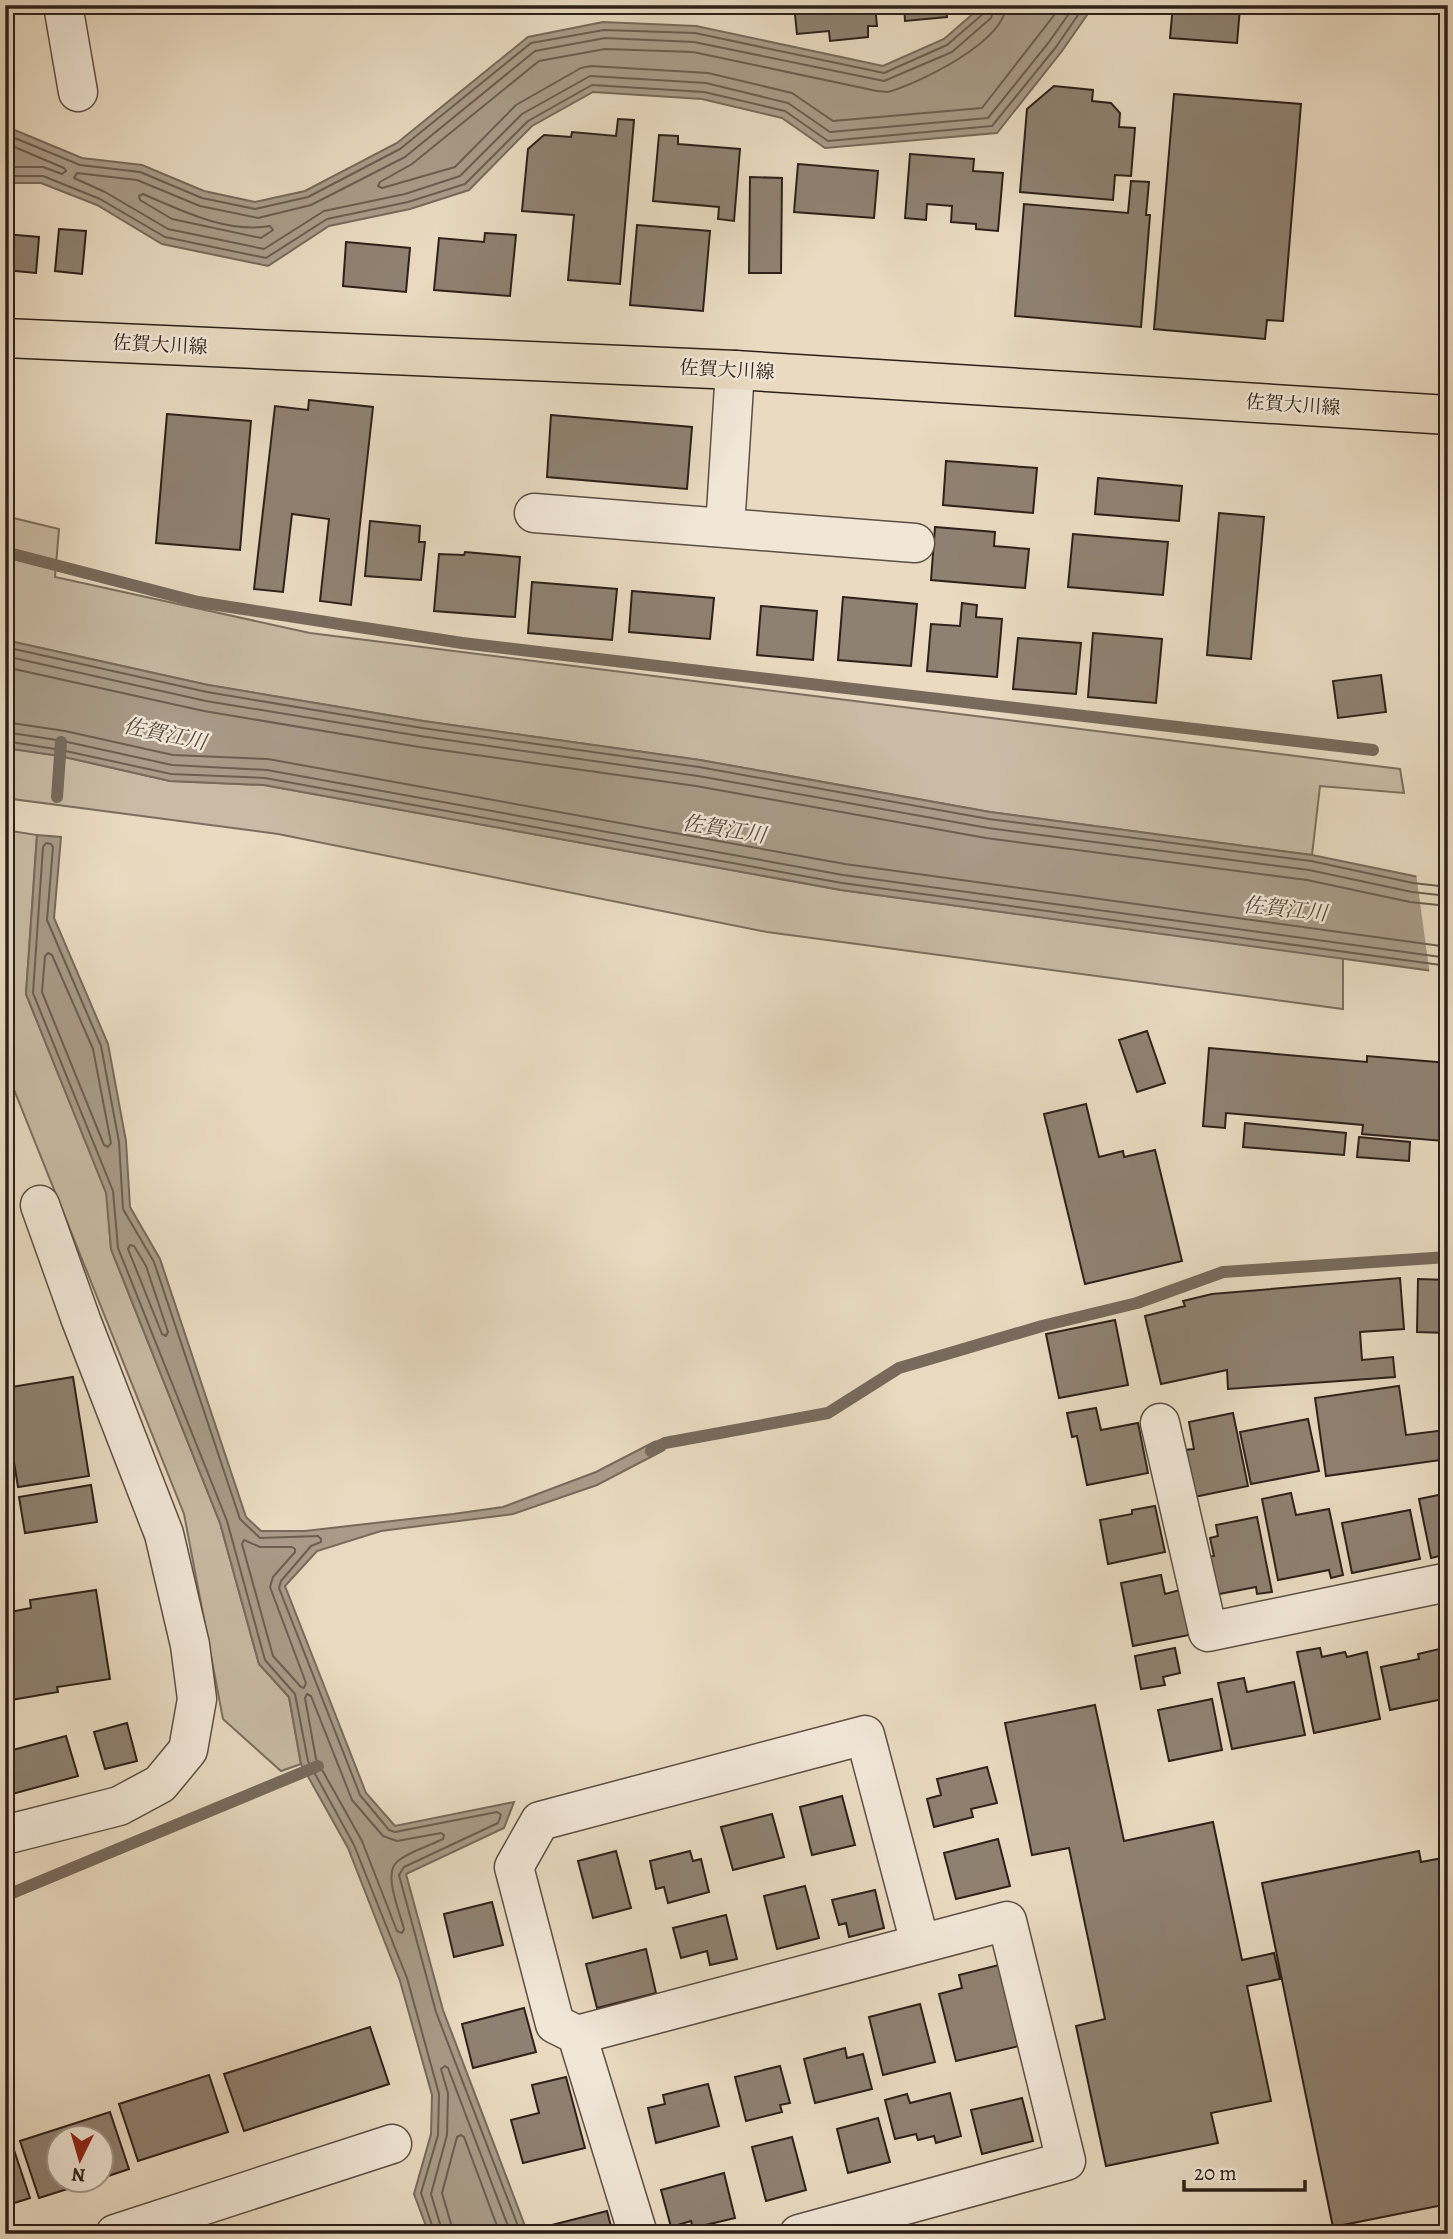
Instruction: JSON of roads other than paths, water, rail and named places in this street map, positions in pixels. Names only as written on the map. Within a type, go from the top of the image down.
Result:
[{"type":"main road","name":"佐賀大川線","points":[[5,338],[735,370],[1448,415]]},
{"type":"street","points":[[63,5],[78,92]]},
{"type":"street","points":[[724,528],[735,370]]},
{"type":"street","points":[[534,513],[915,543]]},
{"type":"street","points":[[5,1835],[119,1806],[160,1784],[188,1750],[197,1699],[190,1645],[164,1534],[81,1320],[40,1205]]},
{"type":"street","points":[[1160,1423],[1208,1632],[1448,1582]]},
{"type":"street","points":[[799,2234],[1066,2161],[1007,1921],[577,2035],[555,2024],[514,1867],[540,1821],[865,1735],[920,1943]]},
{"type":"street","points":[[577,2035],[638,2234]]},
{"type":"street","points":[[115,2234],[392,2144]]},
{"type":"water","points":[[983,5],[1094,5],[1062,51],[997,133],[825,148],[782,118],[702,99],[593,92],[532,126],[469,190],[410,209],[329,226],[268,266],[162,244],[97,205],[41,183],[5,183],[5,126],[82,158],[142,165],[204,191],[255,202],[305,191],[397,143],[528,37],[603,22],[696,26],[883,66],[944,39]]},
{"type":"water","name":"佐賀江川","points":[[5,640],[208,685],[423,721],[700,760],[990,812],[1312,855],[1448,881],[1448,973],[841,890],[264,785],[170,781],[60,756],[5,748]]},
{"type":"water","points":[[37,835],[61,837],[54,918],[108,1044],[126,1141],[130,1207],[160,1259],[246,1517],[261,1531],[305,1531],[503,1507],[596,1472],[665,1439],[664,1450],[597,1485],[513,1514],[381,1531],[317,1551],[285,1586],[366,1793],[395,1826],[514,1802],[504,1828],[406,1874],[443,2010],[528,2234],[429,2234],[414,2194],[431,2134],[432,2095],[400,1981],[348,1848],[301,1764],[289,1697],[259,1664],[220,1523],[111,1249],[106,1193],[26,994]]},
{"type":"waterway","points":[[5,552],[198,602],[462,643],[1373,750]]},
{"type":"waterway","points":[[57,797],[61,742]]},
{"type":"waterway","points":[[651,1451],[665,1443],[828,1413],[899,1368],[1042,1326],[1137,1303],[1223,1272],[1448,1257]]},
{"type":"waterway","points":[[5,1896],[318,1766]]}]
